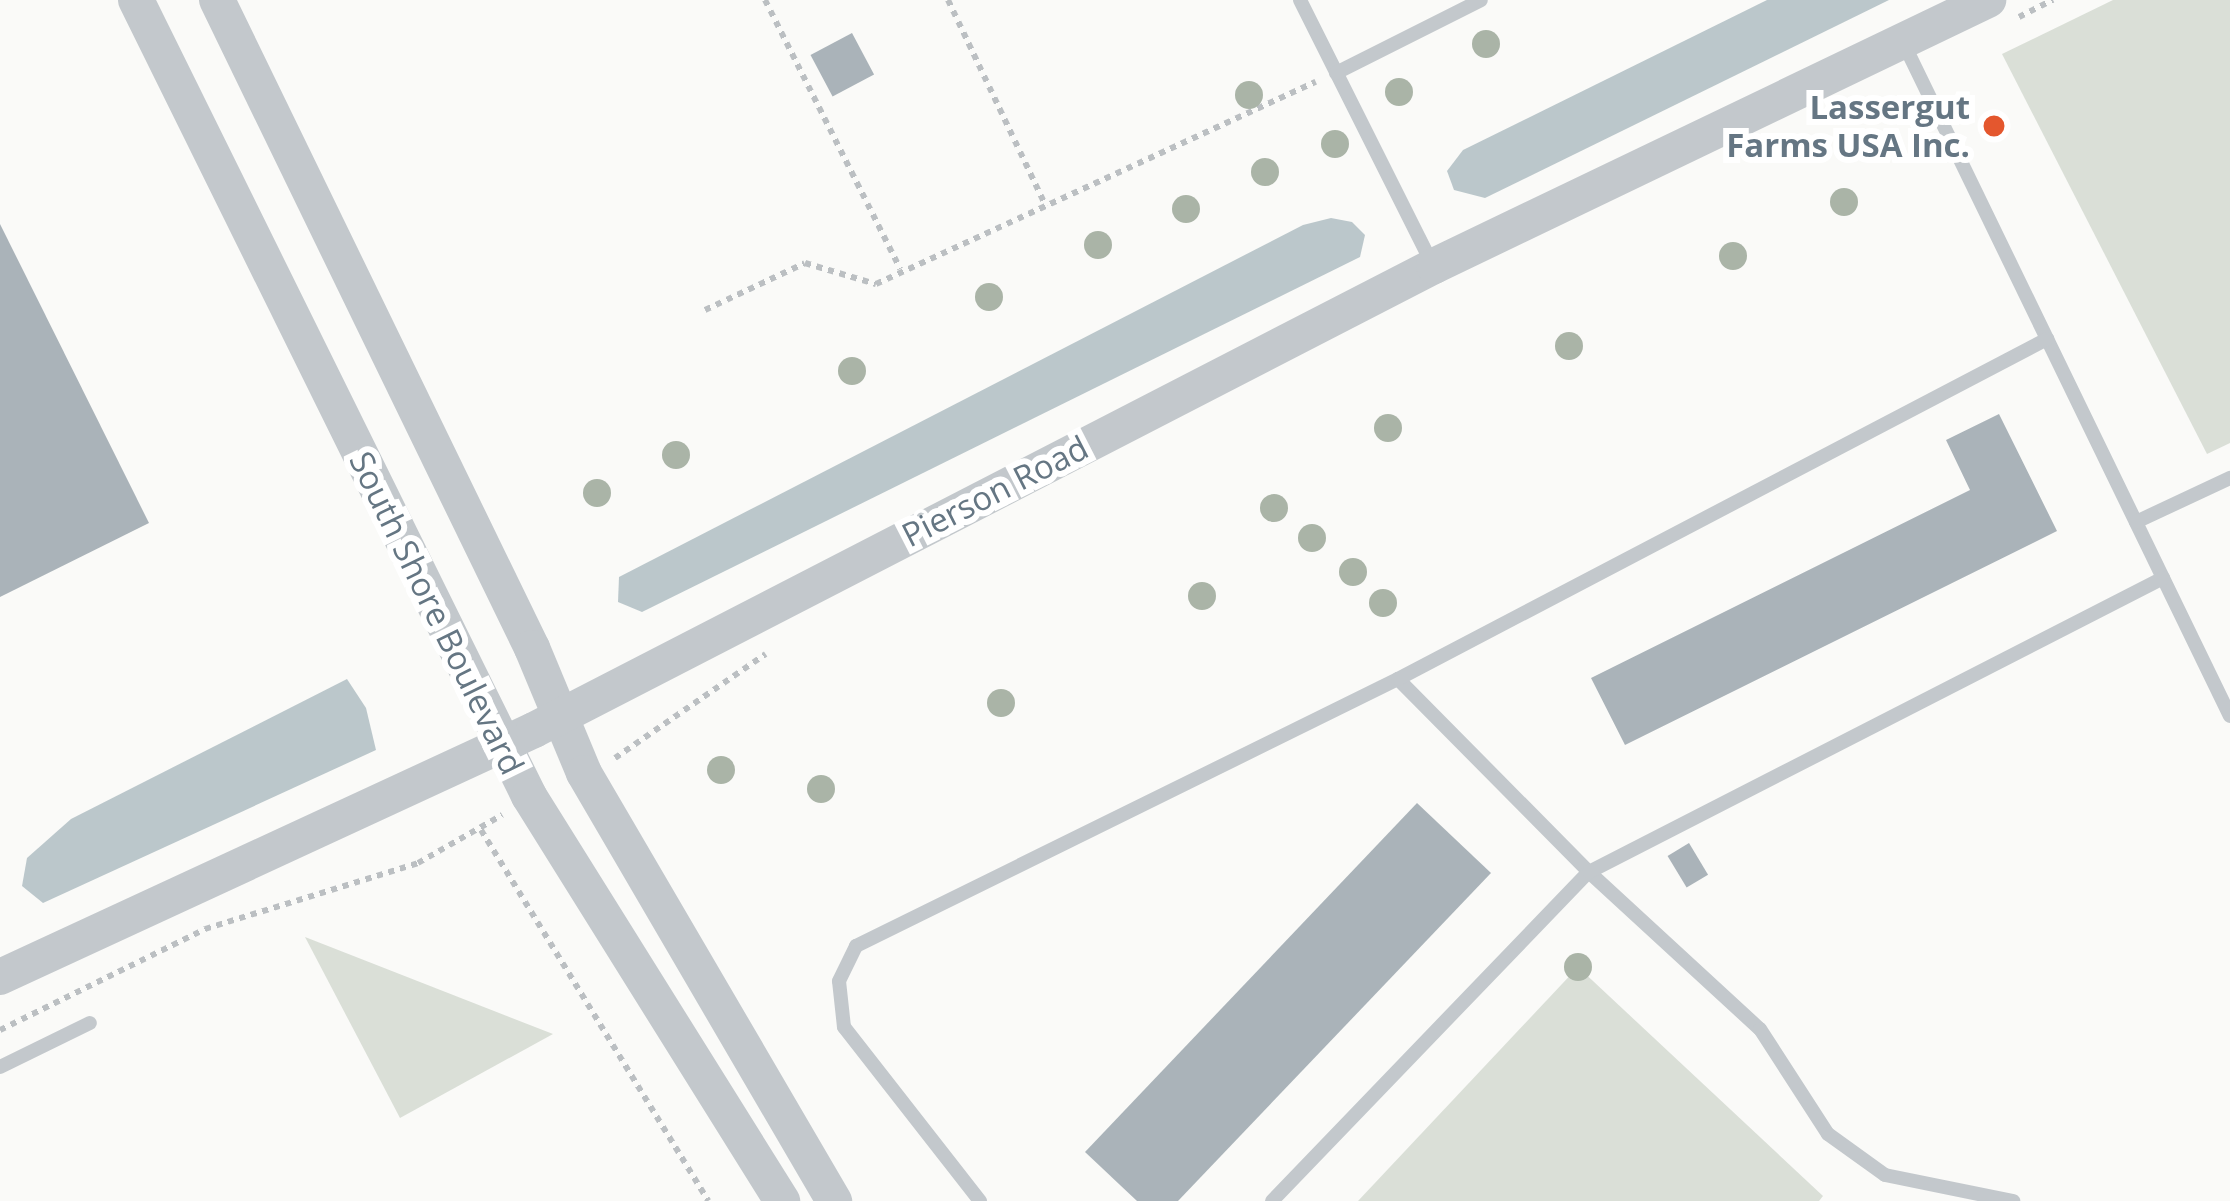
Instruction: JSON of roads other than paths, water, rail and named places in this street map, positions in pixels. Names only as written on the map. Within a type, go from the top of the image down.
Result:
[{"type":"street","name":"South Shore Boulevard","points":[[136,0],[529,796],[782,1201]]},
{"type":"street","name":"South Shore Boulevard","points":[[218,0],[584,773],[834,1201]]},
{"type":"street","name":"Pierson Road","points":[[3,969],[504,745],[1434,266],[1903,42],[2001,10]]},
{"type":"lane","points":[[1300,0],[1434,266]]},
{"type":"lane","points":[[1336,73],[1481,0]]},
{"type":"lane","points":[[1903,42],[2230,716]]},
{"type":"lane","points":[[980,1201],[844,1028],[838,981],[856,946],[1398,679],[2047,339]]},
{"type":"lane","points":[[2136,522],[2230,478]]},
{"type":"lane","points":[[1272,1201],[1588,872],[2163,578]]},
{"type":"lane","points":[[1398,679],[1588,872],[1760,1029],[1828,1134],[1885,1175],[2013,1201]]},
{"type":"lane","points":[[0,1067],[90,1023]]},
{"type":"place","name":"Lassergut Farms USA Inc.","points":[[1994,126]]}]
